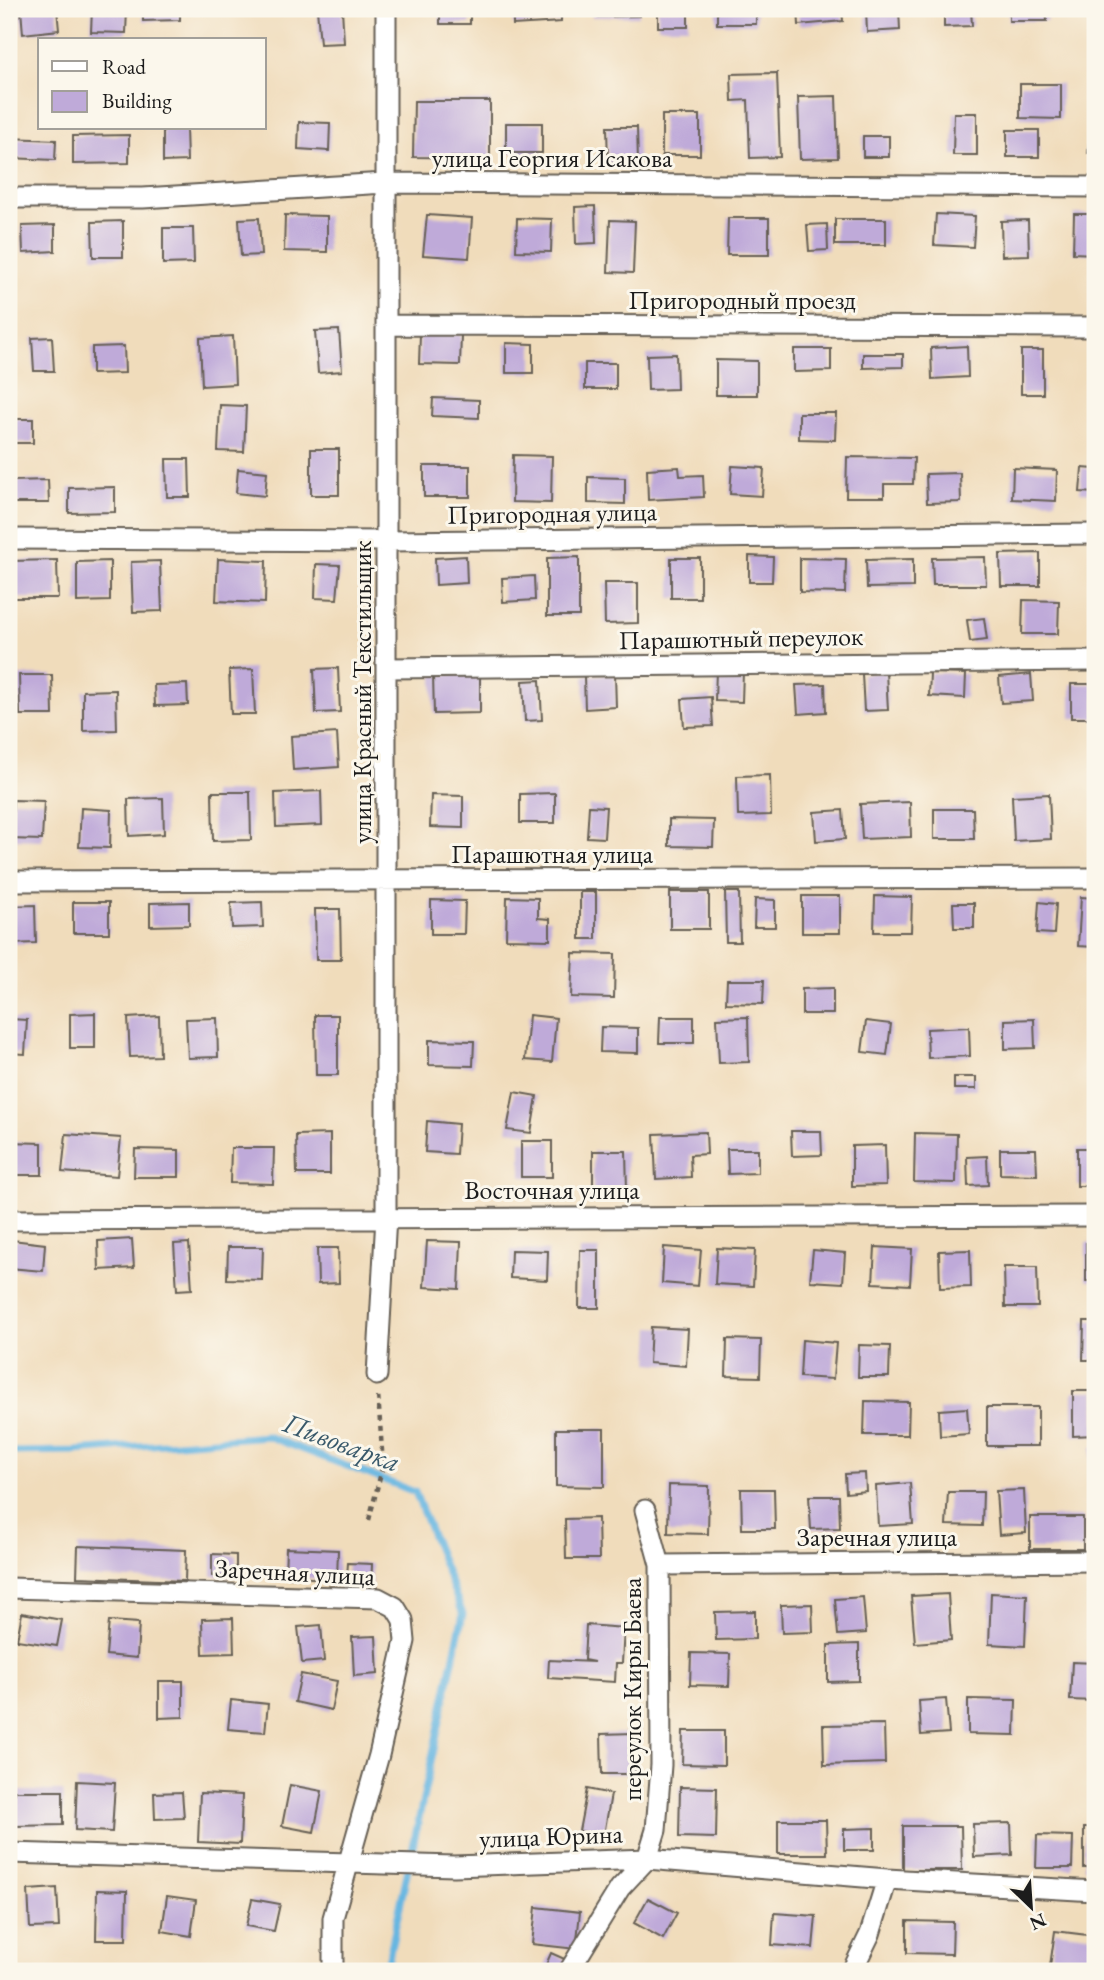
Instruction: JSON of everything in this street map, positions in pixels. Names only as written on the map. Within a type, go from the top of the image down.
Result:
[{"type":"street","name":"улица Красный Текстильщик","points":[[377,1375],[386,1217],[386,9]]},
{"type":"street","name":"улица Георгия Исакова","points":[[9,198],[143,198],[385,183],[1095,187]]},
{"type":"street","name":"Пригородный проезд","points":[[388,325],[1095,327]]},
{"type":"street","name":"Пригородная улица","points":[[9,539],[388,541],[1095,534]]},
{"type":"street","name":"Парашютный переулок","points":[[388,668],[1095,661]]},
{"type":"street","name":"Парашютная улица","points":[[9,881],[1095,878]]},
{"type":"street","name":"Восточная улица","points":[[9,1220],[1095,1216]]},
{"type":"street","name":"переулок Киры Баева","points":[[569,1971],[620,1888],[647,1858],[656,1830],[661,1765],[660,1564],[645,1510]]},
{"type":"street","name":"Заречная улица","points":[[660,1564],[1095,1561]]},
{"type":"street","name":"Заречная улица","points":[[9,1588],[378,1598],[395,1607],[403,1620],[405,1641],[356,1864]]},
{"type":"street","name":"улица Юрина","points":[[9,1853],[454,1866],[647,1858],[887,1879],[1095,1891]]},
{"type":"street","points":[[333,1971],[333,1918],[356,1864]]},
{"type":"street","points":[[852,1971],[870,1934],[887,1879]]},
{"type":"path","points":[[369,1520],[378,1494],[383,1465],[377,1375]]},
{"type":"building","points":[[21,9],[57,9],[59,30],[23,34]]},
{"type":"building","points":[[92,9],[127,9],[126,33],[91,32]]},
{"type":"building","points":[[143,9],[180,9],[180,20],[143,21]]},
{"type":"building","points":[[317,9],[342,9],[344,43],[320,44]]},
{"type":"building","points":[[440,9],[470,9],[470,24],[440,24]]},
{"type":"building","points":[[513,9],[561,9],[561,22],[513,25]]},
{"type":"building","points":[[592,9],[639,9],[639,16],[592,17]]},
{"type":"building","points":[[658,9],[688,9],[688,27],[658,27]]},
{"type":"building","points":[[717,9],[756,9],[756,24],[717,24]]},
{"type":"building","points":[[798,9],[842,9],[843,21],[799,25]]},
{"type":"building","points":[[866,9],[899,9],[900,30],[867,32]]},
{"type":"building","points":[[944,9],[971,9],[972,26],[944,27]]},
{"type":"building","points":[[1009,9],[1046,9],[1047,21],[1009,21]]},
{"type":"building","points":[[777,73],[780,157],[750,158],[748,100],[732,101],[731,74]]},
{"type":"building","points":[[1020,84],[1061,84],[1061,119],[1020,118]]},
{"type":"building","points":[[836,96],[838,158],[800,159],[798,97]]},
{"type":"building","points":[[414,101],[490,101],[490,158],[413,157]]},
{"type":"building","points":[[954,113],[977,113],[977,155],[953,155]]},
{"type":"building","points":[[662,115],[700,115],[700,155],[662,155]]},
{"type":"building","points":[[1091,119],[1095,120],[1095,153],[1088,153]]},
{"type":"building","points":[[299,122],[330,123],[329,151],[298,149]]},
{"type":"building","points":[[506,123],[542,123],[542,153],[506,153]]},
{"type":"building","points":[[607,127],[637,127],[638,162],[608,163]]},
{"type":"building","points":[[163,130],[186,130],[187,161],[163,162]]},
{"type":"building","points":[[1007,130],[1039,130],[1039,157],[1007,157]]},
{"type":"building","points":[[129,135],[129,163],[73,164],[73,136]]},
{"type":"building","points":[[863,136],[889,136],[889,157],[863,157]]},
{"type":"building","points":[[9,138],[56,140],[55,160],[9,158]]},
{"type":"building","points":[[595,206],[596,243],[576,244],[575,207]]},
{"type":"building","points":[[936,214],[975,216],[973,247],[934,245]]},
{"type":"building","points":[[1074,214],[1095,214],[1095,254],[1073,253]]},
{"type":"building","points":[[285,215],[327,216],[327,252],[284,251]]},
{"type":"building","points":[[427,215],[472,218],[469,258],[423,255]]},
{"type":"building","points":[[259,218],[261,255],[241,256],[239,219]]},
{"type":"building","points":[[517,218],[552,219],[551,252],[516,251]]},
{"type":"building","points":[[728,218],[769,218],[769,255],[727,255]]},
{"type":"building","points":[[835,219],[886,219],[886,245],[835,245]]},
{"type":"building","points":[[610,220],[635,221],[633,273],[608,272]]},
{"type":"building","points":[[1028,220],[1029,255],[1002,256],[1001,221]]},
{"type":"building","points":[[123,221],[123,257],[93,257],[92,222]]},
{"type":"building","points":[[827,224],[828,250],[809,251],[807,225]]},
{"type":"building","points":[[55,225],[55,251],[23,253],[22,226]]},
{"type":"building","points":[[163,228],[193,228],[194,263],[163,264]]},
{"type":"building","points":[[339,330],[342,371],[318,373],[315,331]]},
{"type":"building","points":[[420,334],[461,335],[460,365],[419,364]]},
{"type":"building","points":[[233,336],[235,384],[202,386],[200,338]]},
{"type":"building","points":[[52,337],[54,371],[34,371],[32,338]]},
{"type":"building","points":[[506,343],[533,344],[533,373],[506,373]]},
{"type":"building","points":[[124,346],[125,373],[92,374],[92,347]]},
{"type":"building","points":[[967,346],[968,377],[932,379],[931,348]]},
{"type":"building","points":[[794,349],[831,349],[831,371],[794,372]]},
{"type":"building","points":[[1021,350],[1043,350],[1043,394],[1021,394]]},
{"type":"building","points":[[676,354],[677,389],[648,390],[647,355]]},
{"type":"building","points":[[863,354],[903,354],[903,367],[863,368]]},
{"type":"building","points":[[716,360],[757,361],[757,395],[716,395]]},
{"type":"building","points":[[585,363],[616,363],[616,389],[585,389]]},
{"type":"building","points":[[433,398],[479,400],[479,418],[432,416]]},
{"type":"building","points":[[220,405],[246,406],[244,452],[218,451]]},
{"type":"building","points":[[799,413],[836,413],[835,440],[799,439]]},
{"type":"building","points":[[9,419],[33,419],[33,443],[9,443]]},
{"type":"building","points":[[311,449],[339,449],[339,495],[311,495]]},
{"type":"building","points":[[513,455],[552,456],[551,503],[512,502]]},
{"type":"building","points":[[847,457],[914,458],[913,484],[884,484],[884,497],[846,497]]},
{"type":"building","points":[[166,459],[189,459],[190,497],[167,497]]},
{"type":"building","points":[[424,466],[470,466],[470,497],[424,497]]},
{"type":"building","points":[[732,466],[764,468],[762,496],[730,494]]},
{"type":"building","points":[[679,467],[680,476],[703,475],[704,497],[648,500],[647,469]]},
{"type":"building","points":[[1013,468],[1057,470],[1056,501],[1012,499]]},
{"type":"building","points":[[1082,468],[1095,469],[1095,493],[1080,492]]},
{"type":"building","points":[[238,469],[267,472],[265,496],[236,493]]},
{"type":"building","points":[[960,473],[961,502],[927,503],[926,474]]},
{"type":"building","points":[[588,477],[625,478],[625,504],[588,503]]},
{"type":"building","points":[[48,480],[49,503],[12,503],[11,481]]},
{"type":"building","points":[[115,487],[115,512],[69,513],[69,488]]},
{"type":"building","points":[[1040,553],[1040,586],[1001,586],[1000,554]]},
{"type":"building","points":[[466,556],[467,583],[436,585],[435,558]]},
{"type":"building","points":[[749,556],[773,557],[772,582],[749,582]]},
{"type":"building","points":[[579,557],[579,616],[547,616],[547,558]]},
{"type":"building","points":[[985,557],[986,585],[933,585],[932,558]]},
{"type":"building","points":[[671,558],[700,558],[700,598],[671,598]]},
{"type":"building","points":[[800,558],[846,559],[845,593],[800,592]]},
{"type":"building","points":[[218,559],[266,561],[265,603],[216,601]]},
{"type":"building","points":[[913,559],[913,587],[867,588],[866,560]]},
{"type":"building","points":[[57,560],[58,598],[9,598],[9,561]]},
{"type":"building","points":[[110,561],[110,601],[77,602],[77,562]]},
{"type":"building","points":[[160,561],[162,611],[133,612],[131,562]]},
{"type":"building","points":[[316,564],[340,565],[337,599],[315,598]]},
{"type":"building","points":[[534,576],[535,600],[503,602],[502,578]]},
{"type":"building","points":[[604,583],[638,583],[638,623],[605,624]]},
{"type":"building","points":[[1023,600],[1059,601],[1058,634],[1022,634]]},
{"type":"building","points":[[984,618],[987,640],[970,642],[967,620]]},
{"type":"building","points":[[338,668],[340,712],[316,713],[314,669]]},
{"type":"building","points":[[253,669],[255,714],[231,714],[229,670]]},
{"type":"building","points":[[716,670],[743,671],[742,702],[715,701]]},
{"type":"building","points":[[886,672],[888,710],[864,711],[862,674]]},
{"type":"building","points":[[930,673],[966,674],[965,698],[929,696]]},
{"type":"building","points":[[480,674],[480,713],[434,714],[433,675]]},
{"type":"building","points":[[615,674],[616,707],[585,709],[584,676]]},
{"type":"building","points":[[1031,674],[1033,701],[1001,703],[999,677]]},
{"type":"building","points":[[19,675],[52,675],[53,715],[20,715]]},
{"type":"building","points":[[540,680],[542,720],[525,721],[523,681]]},
{"type":"building","points":[[187,684],[188,705],[155,706],[154,685]]},
{"type":"building","points":[[825,684],[826,712],[798,714],[796,685]]},
{"type":"building","points":[[1071,684],[1095,684],[1095,718],[1071,718]]},
{"type":"building","points":[[116,690],[117,730],[83,731],[83,691]]},
{"type":"building","points":[[711,697],[713,726],[684,727],[682,699]]},
{"type":"building","points":[[337,733],[339,767],[293,770],[291,736]]},
{"type":"building","points":[[770,775],[771,815],[738,816],[737,776]]},
{"type":"building","points":[[321,791],[322,825],[276,827],[275,793]]},
{"type":"building","points":[[212,792],[250,792],[251,840],[213,841]]},
{"type":"building","points":[[555,793],[555,823],[520,823],[520,794]]},
{"type":"building","points":[[1049,794],[1051,839],[1014,841],[1012,796]]},
{"type":"building","points":[[431,795],[463,796],[463,828],[430,827]]},
{"type":"building","points":[[163,798],[164,834],[129,836],[128,799]]},
{"type":"building","points":[[13,800],[44,801],[42,840],[11,839]]},
{"type":"building","points":[[910,802],[911,837],[862,839],[860,804]]},
{"type":"building","points":[[589,806],[606,807],[604,838],[587,837]]},
{"type":"building","points":[[81,808],[111,810],[110,848],[79,847]]},
{"type":"building","points":[[934,809],[973,809],[974,839],[934,839]]},
{"type":"building","points":[[843,810],[845,839],[816,841],[814,812]]},
{"type":"building","points":[[669,819],[714,820],[713,847],[669,846]]},
{"type":"building","points":[[580,892],[596,892],[596,939],[580,939]]},
{"type":"building","points":[[670,892],[709,892],[709,929],[670,929]]},
{"type":"building","points":[[725,892],[739,892],[740,942],[726,942]]},
{"type":"building","points":[[802,896],[840,896],[840,933],[802,933]]},
{"type":"building","points":[[875,896],[912,897],[911,932],[874,932]]},
{"type":"building","points":[[507,897],[538,898],[538,918],[550,919],[550,940],[506,939]]},
{"type":"building","points":[[1081,897],[1095,898],[1095,947],[1078,946]]},
{"type":"building","points":[[755,899],[775,900],[775,927],[754,927]]},
{"type":"building","points":[[431,900],[465,901],[464,934],[431,934]]},
{"type":"building","points":[[73,902],[109,902],[109,933],[73,933]]},
{"type":"building","points":[[189,902],[189,925],[150,926],[150,903]]},
{"type":"building","points":[[262,902],[263,927],[232,928],[231,903]]},
{"type":"building","points":[[1039,902],[1056,904],[1054,934],[1037,933]]},
{"type":"building","points":[[953,903],[974,903],[974,928],[954,928]]},
{"type":"building","points":[[35,905],[36,943],[9,944],[9,906]]},
{"type":"building","points":[[315,909],[340,909],[341,960],[316,960]]},
{"type":"building","points":[[573,953],[615,954],[614,998],[571,997]]},
{"type":"building","points":[[727,980],[764,980],[763,1004],[726,1003]]},
{"type":"building","points":[[833,988],[833,1014],[802,1014],[802,989]]},
{"type":"building","points":[[95,1013],[95,1048],[70,1048],[70,1014]]},
{"type":"building","points":[[315,1015],[338,1015],[338,1075],[316,1075]]},
{"type":"building","points":[[529,1015],[556,1018],[552,1062],[525,1060]]},
{"type":"building","points":[[159,1016],[160,1056],[130,1057],[128,1018]]},
{"type":"building","points":[[660,1017],[694,1017],[694,1043],[659,1043]]},
{"type":"building","points":[[748,1017],[749,1062],[719,1063],[717,1018]]},
{"type":"building","points":[[217,1018],[218,1057],[188,1058],[186,1019]]},
{"type":"building","points":[[1091,1018],[1095,1018],[1095,1054],[1090,1054]]},
{"type":"building","points":[[9,1019],[27,1020],[25,1054],[9,1053]]},
{"type":"building","points":[[1034,1019],[1035,1048],[1005,1049],[1005,1020]]},
{"type":"building","points":[[866,1021],[891,1024],[887,1055],[862,1052]]},
{"type":"building","points":[[601,1027],[638,1028],[638,1053],[600,1052]]},
{"type":"building","points":[[969,1027],[970,1056],[928,1058],[927,1029]]},
{"type":"building","points":[[429,1040],[474,1041],[473,1066],[429,1065]]},
{"type":"building","points":[[954,1077],[976,1077],[976,1089],[954,1089]]},
{"type":"building","points":[[514,1092],[537,1096],[531,1133],[507,1130]]},
{"type":"building","points":[[427,1121],[458,1124],[456,1154],[425,1152]]},
{"type":"building","points":[[791,1131],[821,1131],[822,1155],[792,1156]]},
{"type":"building","points":[[706,1132],[707,1154],[690,1155],[691,1177],[656,1179],[654,1134]]},
{"type":"building","points":[[915,1133],[957,1134],[956,1183],[914,1182]]},
{"type":"building","points":[[66,1134],[121,1138],[117,1176],[62,1172]]},
{"type":"building","points":[[330,1134],[330,1174],[297,1174],[296,1135]]},
{"type":"building","points":[[521,1141],[552,1141],[552,1177],[521,1177]]},
{"type":"building","points":[[9,1142],[42,1143],[42,1175],[9,1175]]},
{"type":"building","points":[[885,1145],[886,1185],[852,1186],[852,1146]]},
{"type":"building","points":[[231,1148],[274,1148],[273,1184],[230,1183]]},
{"type":"building","points":[[1077,1148],[1095,1148],[1095,1186],[1077,1186]]},
{"type":"building","points":[[135,1149],[179,1150],[179,1177],[134,1177]]},
{"type":"building","points":[[727,1149],[758,1149],[758,1173],[728,1174]]},
{"type":"building","points":[[1000,1149],[1036,1149],[1037,1175],[1000,1174]]},
{"type":"building","points":[[593,1151],[626,1151],[627,1191],[593,1191]]},
{"type":"building","points":[[987,1156],[988,1185],[968,1186],[967,1157]]},
{"type":"building","points":[[132,1239],[134,1268],[99,1270],[98,1241]]},
{"type":"building","points":[[12,1240],[45,1244],[43,1271],[9,1268]]},
{"type":"building","points":[[427,1241],[461,1242],[459,1289],[424,1287]]},
{"type":"building","points":[[189,1243],[192,1289],[177,1290],[174,1244]]},
{"type":"building","points":[[1086,1243],[1095,1243],[1095,1281],[1086,1281]]},
{"type":"building","points":[[228,1247],[263,1247],[262,1280],[227,1279]]},
{"type":"building","points":[[664,1247],[701,1250],[698,1286],[662,1283]]},
{"type":"building","points":[[875,1247],[912,1249],[910,1285],[873,1283]]},
{"type":"building","points":[[317,1248],[338,1248],[339,1283],[318,1284]]},
{"type":"building","points":[[717,1248],[755,1250],[753,1286],[715,1284]]},
{"type":"building","points":[[511,1250],[548,1251],[547,1280],[510,1278]]},
{"type":"building","points":[[580,1250],[599,1250],[599,1308],[579,1308]]},
{"type":"building","points":[[813,1250],[845,1253],[843,1283],[810,1281]]},
{"type":"building","points":[[970,1250],[971,1287],[940,1288],[939,1251]]},
{"type":"building","points":[[1004,1267],[1037,1267],[1038,1307],[1005,1307]]},
{"type":"building","points":[[1084,1321],[1095,1321],[1095,1360],[1083,1360]]},
{"type":"building","points":[[651,1327],[688,1329],[686,1366],[649,1363]]},
{"type":"building","points":[[727,1339],[761,1340],[760,1377],[726,1376]]},
{"type":"building","points":[[802,1340],[836,1343],[833,1379],[800,1377]]},
{"type":"building","points":[[859,1345],[890,1346],[889,1377],[858,1377]]},
{"type":"building","points":[[1073,1391],[1095,1391],[1095,1435],[1073,1436]]},
{"type":"building","points":[[865,1401],[909,1402],[908,1435],[864,1435]]},
{"type":"building","points":[[987,1407],[1038,1407],[1038,1446],[987,1446]]},
{"type":"building","points":[[967,1408],[969,1434],[940,1436],[939,1410]]},
{"type":"building","points":[[556,1429],[604,1429],[604,1487],[556,1486]]},
{"type":"building","points":[[1091,1447],[1095,1447],[1095,1497],[1092,1497]]},
{"type":"building","points":[[865,1473],[866,1491],[846,1493],[845,1474]]},
{"type":"building","points":[[910,1483],[913,1524],[878,1526],[876,1486]]},
{"type":"building","points":[[669,1485],[709,1486],[708,1534],[668,1533]]},
{"type":"building","points":[[741,1489],[774,1489],[775,1529],[742,1529]]},
{"type":"building","points":[[1024,1490],[1026,1533],[999,1535],[996,1491]]},
{"type":"building","points":[[948,1492],[983,1492],[982,1526],[946,1525]]},
{"type":"building","points":[[809,1496],[839,1496],[840,1528],[811,1529]]},
{"type":"building","points":[[1030,1517],[1083,1517],[1083,1549],[1030,1549]]},
{"type":"building","points":[[598,1518],[599,1559],[566,1559],[565,1519]]},
{"type":"building","points":[[78,1546],[186,1550],[185,1581],[77,1577]]},
{"type":"building","points":[[286,1548],[338,1550],[337,1579],[285,1577]]},
{"type":"building","points":[[212,1554],[236,1555],[236,1577],[212,1576]]},
{"type":"building","points":[[348,1563],[372,1564],[371,1590],[346,1589]]},
{"type":"building","points":[[991,1593],[1027,1595],[1025,1646],[989,1644]]},
{"type":"building","points":[[948,1594],[951,1640],[915,1643],[911,1596]]},
{"type":"building","points":[[863,1597],[866,1633],[838,1635],[835,1599]]},
{"type":"building","points":[[1091,1597],[1095,1597],[1095,1639],[1091,1639]]},
{"type":"building","points":[[812,1604],[813,1632],[782,1633],[781,1605]]},
{"type":"building","points":[[755,1611],[755,1639],[716,1640],[715,1612]]},
{"type":"building","points":[[22,1613],[62,1620],[57,1646],[17,1640]]},
{"type":"building","points":[[233,1618],[234,1653],[203,1654],[202,1619]]},
{"type":"building","points":[[109,1621],[139,1623],[137,1658],[106,1655]]},
{"type":"building","points":[[321,1625],[324,1661],[302,1663],[298,1627]]},
{"type":"building","points":[[586,1625],[624,1628],[622,1663],[616,1663],[615,1682],[548,1678],[549,1660],[594,1662],[584,1660]]},
{"type":"building","points":[[376,1636],[378,1674],[354,1676],[352,1637]]},
{"type":"building","points":[[859,1644],[859,1681],[828,1682],[828,1645]]},
{"type":"building","points":[[691,1653],[730,1654],[729,1686],[690,1685]]},
{"type":"building","points":[[1072,1662],[1095,1663],[1095,1701],[1070,1700]]},
{"type":"building","points":[[301,1674],[337,1681],[331,1710],[295,1702]]},
{"type":"building","points":[[159,1681],[183,1681],[183,1717],[159,1718]]},
{"type":"building","points":[[946,1699],[949,1733],[921,1735],[919,1701]]},
{"type":"building","points":[[968,1699],[1016,1700],[1015,1735],[968,1734]]},
{"type":"building","points":[[231,1700],[268,1704],[265,1732],[228,1729]]},
{"type":"building","points":[[884,1724],[885,1763],[824,1765],[823,1725]]},
{"type":"building","points":[[683,1731],[724,1731],[724,1765],[682,1764]]},
{"type":"building","points":[[634,1733],[635,1774],[602,1774],[601,1734]]},
{"type":"building","points":[[77,1781],[115,1783],[112,1832],[75,1830]]},
{"type":"building","points":[[290,1785],[322,1791],[314,1832],[282,1826]]},
{"type":"building","points":[[680,1787],[717,1788],[716,1838],[679,1837]]},
{"type":"building","points":[[587,1789],[611,1794],[604,1835],[579,1831]]},
{"type":"building","points":[[14,1791],[63,1791],[63,1825],[14,1826]]},
{"type":"building","points":[[182,1792],[184,1818],[155,1819],[154,1793]]},
{"type":"building","points":[[200,1793],[242,1795],[240,1844],[198,1842]]},
{"type":"building","points":[[778,1820],[826,1820],[827,1854],[778,1854]]},
{"type":"building","points":[[1011,1823],[1012,1855],[974,1857],[973,1824]]},
{"type":"building","points":[[903,1826],[961,1826],[962,1870],[903,1870]]},
{"type":"building","points":[[874,1828],[874,1850],[844,1850],[844,1829]]},
{"type":"building","points":[[1084,1828],[1095,1828],[1095,1868],[1084,1868]]},
{"type":"building","points":[[1037,1835],[1073,1836],[1072,1868],[1036,1868]]},
{"type":"building","points":[[57,1888],[59,1927],[30,1928],[28,1890]]},
{"type":"building","points":[[97,1890],[127,1891],[126,1940],[96,1940]]},
{"type":"building","points":[[167,1896],[196,1900],[191,1936],[162,1931]]},
{"type":"building","points":[[648,1898],[677,1913],[663,1939],[634,1923]]},
{"type":"building","points":[[252,1899],[280,1904],[274,1931],[246,1926]]},
{"type":"building","points":[[536,1907],[580,1912],[576,1949],[532,1944]]},
{"type":"building","points":[[774,1913],[816,1916],[813,1948],[772,1945]]},
{"type":"building","points":[[907,1921],[953,1922],[952,1954],[907,1953]]},
{"type":"building","points":[[1055,1931],[1095,1936],[1095,1971],[1050,1966]]},
{"type":"building","points":[[551,1953],[569,1961],[565,1971],[545,1967]]},
{"type":"waterway","name":"Пивоварка","points":[[9,1452],[75,1451],[267,1436],[415,1492],[463,1614],[386,1971]]}]
